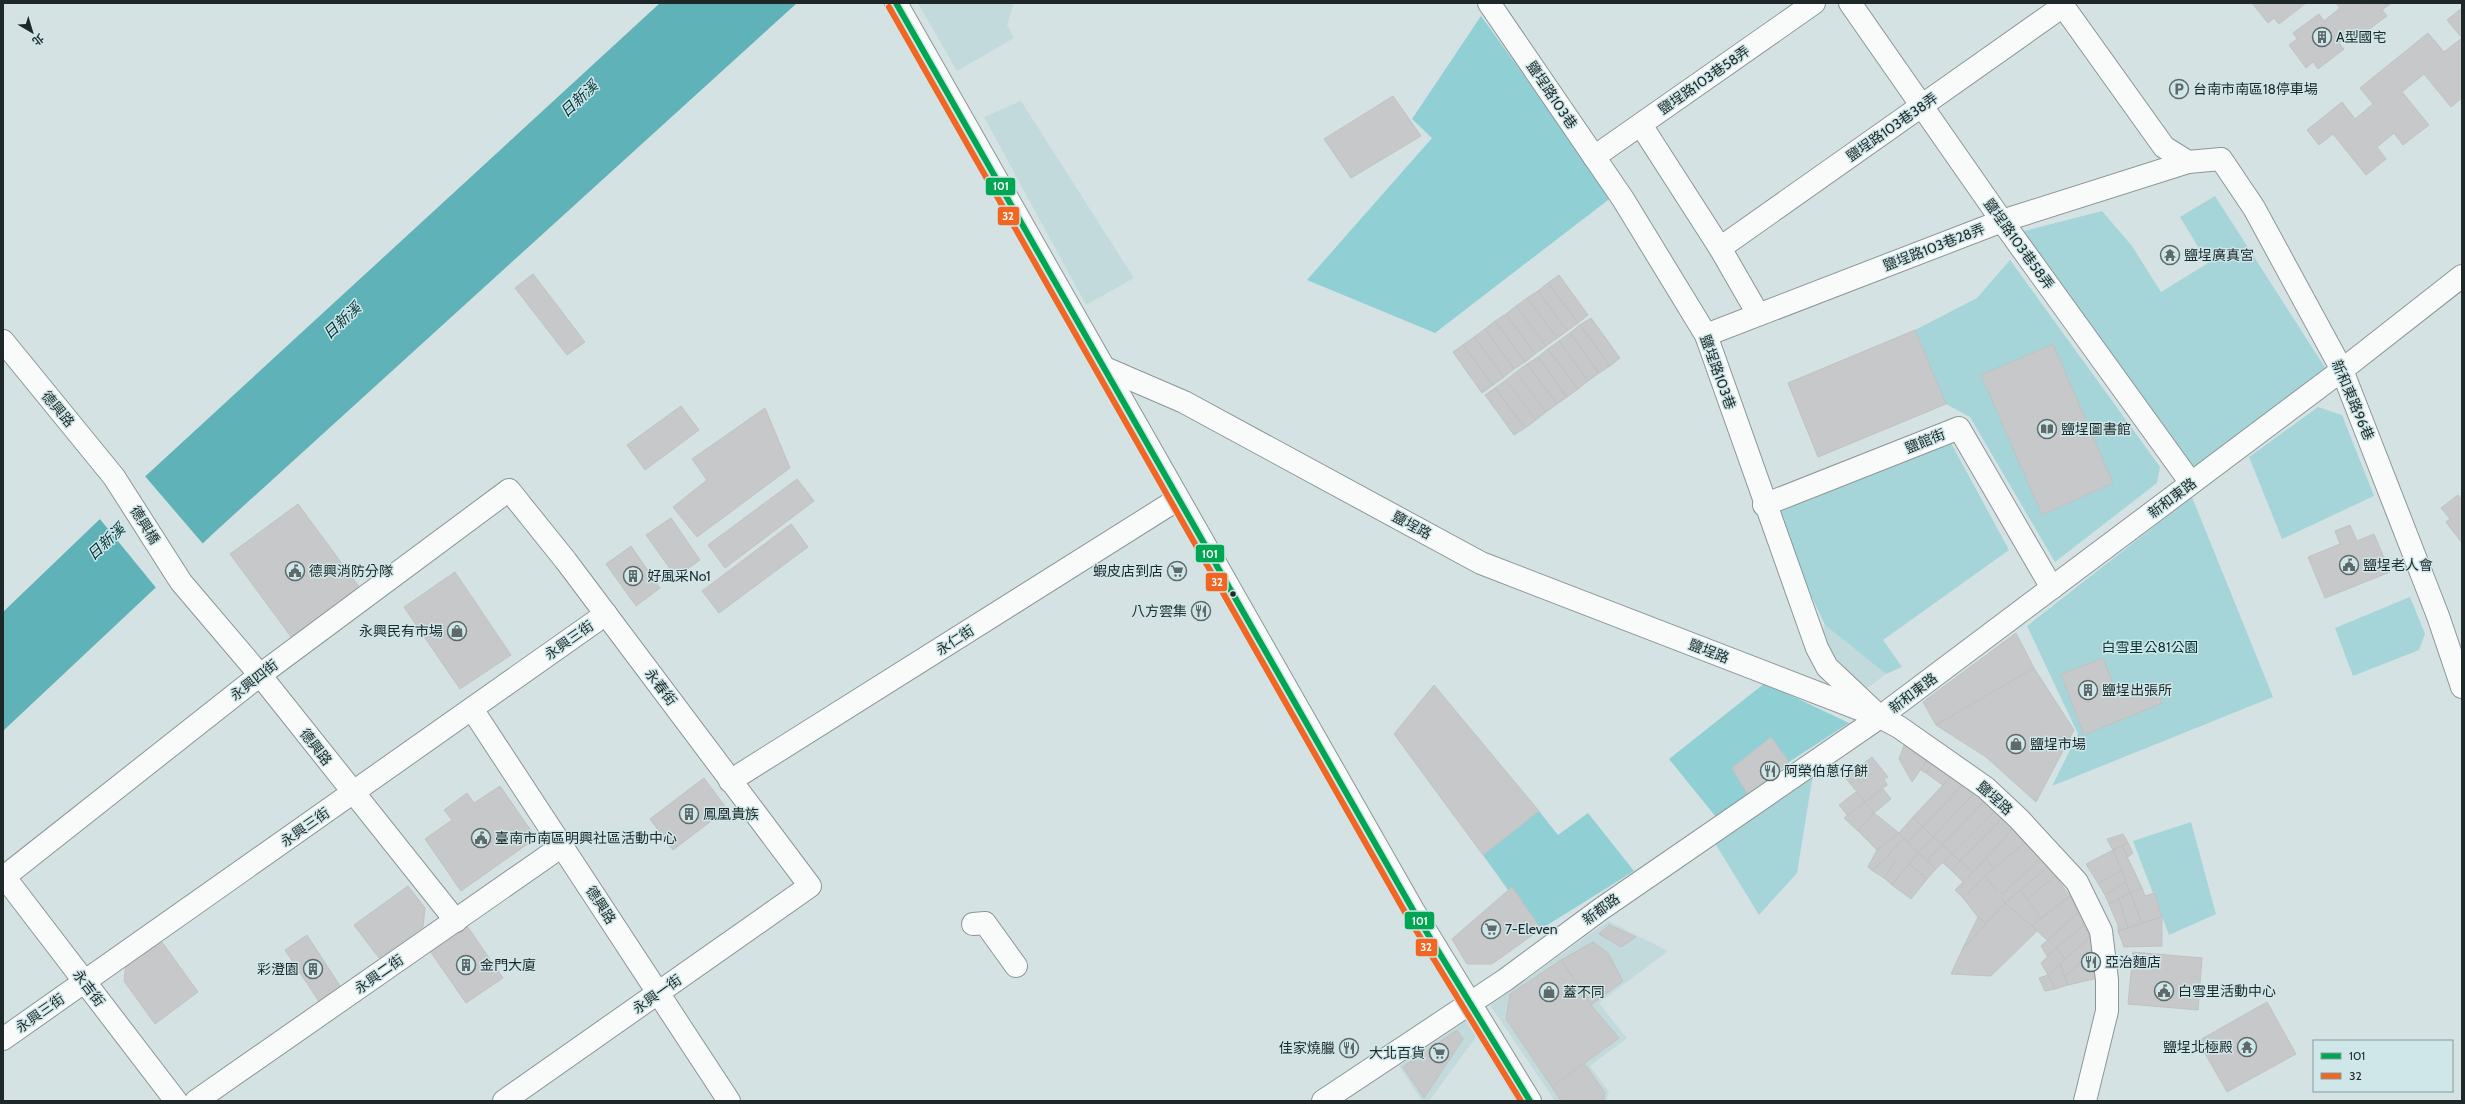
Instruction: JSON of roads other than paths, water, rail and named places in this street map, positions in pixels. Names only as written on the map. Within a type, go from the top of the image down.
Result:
[{"type":"street","points":[[896,3],[1413,910],[1530,1101]]},
{"type":"street","name":"鹽埕路103巷58弄","points":[[1594,157],[1641,126],[1814,3]]},
{"type":"street","name":"鹽埕路103巷58弄","points":[[1850,3],[2002,221],[2191,483]]},
{"type":"street","points":[[2062,4],[2164,147],[2188,162]]},
{"type":"street","name":"鹽埕路103巷38弄","points":[[1720,248],[1922,106],[2062,4]]},
{"type":"street","name":"鹽埕路103巷","points":[[1497,6],[1594,157],[1623,199],[1706,335],[1764,505],[1817,648],[1827,667],[1880,717]]},
{"type":"street","points":[[1641,126],[1720,248],[1758,314]]},
{"type":"street","name":"新和東路96巷","points":[[2188,162],[2221,160],[2254,208],[2342,370],[2428,590],[2462,687]]},
{"type":"street","name":"鹽埕路103巷28弄","points":[[1706,335],[2002,221],[2188,162]]},
{"type":"street","name":"新和東路","points":[[1880,717],[2342,370],[2462,276]]},
{"type":"street","name":"德興路","points":[[3,341],[114,477]]},
{"type":"street","name":"鹽埕路","points":[[1105,368],[1184,402],[1481,563],[1880,717],[1899,727],[1986,788],[2019,819],[2077,882],[2101,931],[2107,980],[2107,1011],[2085,1101]]},
{"type":"street","name":"鹽館街","points":[[1764,505],[1959,428],[2052,588]]},
{"type":"street","name":"德興橋","points":[[114,477],[176,574]]},
{"type":"street","name":"永春街","points":[[509,490],[606,614],[810,886]]},
{"type":"street","name":"永興四街","points":[[4,876],[260,675],[509,490]]},
{"type":"street","name":"永仁街","points":[[730,781],[1178,499]]},
{"type":"street","name":"德興路","points":[[176,574],[260,675],[456,920]]},
{"type":"street","name":"永興三街","points":[[3,1039],[606,614]]},
{"type":"street","name":"德興路","points":[[472,709],[729,1101]]},
{"type":"street","name":"新都路","points":[[1323,1101],[1470,1003],[1607,904],[1880,717]]},
{"type":"street","name":"永興二街","points":[[196,1101],[562,846]]},
{"type":"street","name":"永吉街","points":[[4,876],[176,1101]]},
{"type":"street","name":"永興一街","points":[[504,1101],[810,886]]},
{"type":"street","points":[[973,924],[985,923],[1016,966]]},
{"type":"water","name":"日新溪","points":[[660,3],[797,3],[217,530],[3,731],[3,612],[125,495]]},
{"type":"place","name":"A型國宅","points":[[2322,37]]},
{"type":"place","name":"台南市南區18停車場","points":[[2179,89]]},
{"type":"place","name":"鹽埕廣真宮","points":[[2170,255]]},
{"type":"place","name":"鹽埕圖書館","points":[[2047,429]]},
{"type":"place","name":"鹽埕老人會","points":[[2349,565]]},
{"type":"place","name":"德興消防分隊","points":[[295,571]]},
{"type":"place","name":"蝦皮店到店","points":[[1177,571]]},
{"type":"place","name":"好風采No1","points":[[633,576]]},
{"type":"place","name":"八方雲集","points":[[1201,611]]},
{"type":"place","name":"永興民有市場","points":[[457,631]]},
{"type":"place","name":"鹽埕出張所","points":[[2088,690]]},
{"type":"place","name":"鹽埕市場","points":[[2016,744]]},
{"type":"place","name":"阿榮伯蔥仔餅","points":[[1770,771]]},
{"type":"place","name":"鳳凰貴族","points":[[689,814]]},
{"type":"place","name":"臺南市南區明興社區活動中心","points":[[481,838]]},
{"type":"place","name":"7-Eleven","points":[[1491,929]]},
{"type":"place","name":"亞治麵店","points":[[2091,962]]},
{"type":"place","name":"金門大廈","points":[[466,965]]},
{"type":"place","name":"彩澄園","points":[[313,969]]},
{"type":"place","name":"白雪里活動中心","points":[[2164,991]]},
{"type":"place","name":"蓋不同","points":[[1549,992]]},
{"type":"place","name":"鹽埕北極殿","points":[[2247,1047]]},
{"type":"place","name":"佳家燒臘","points":[[1349,1048]]},
{"type":"place","name":"大北百貨","points":[[1439,1053]]},
{"type":"park label","name":"白雪里公81公園","points":[[2150,647]]}]
